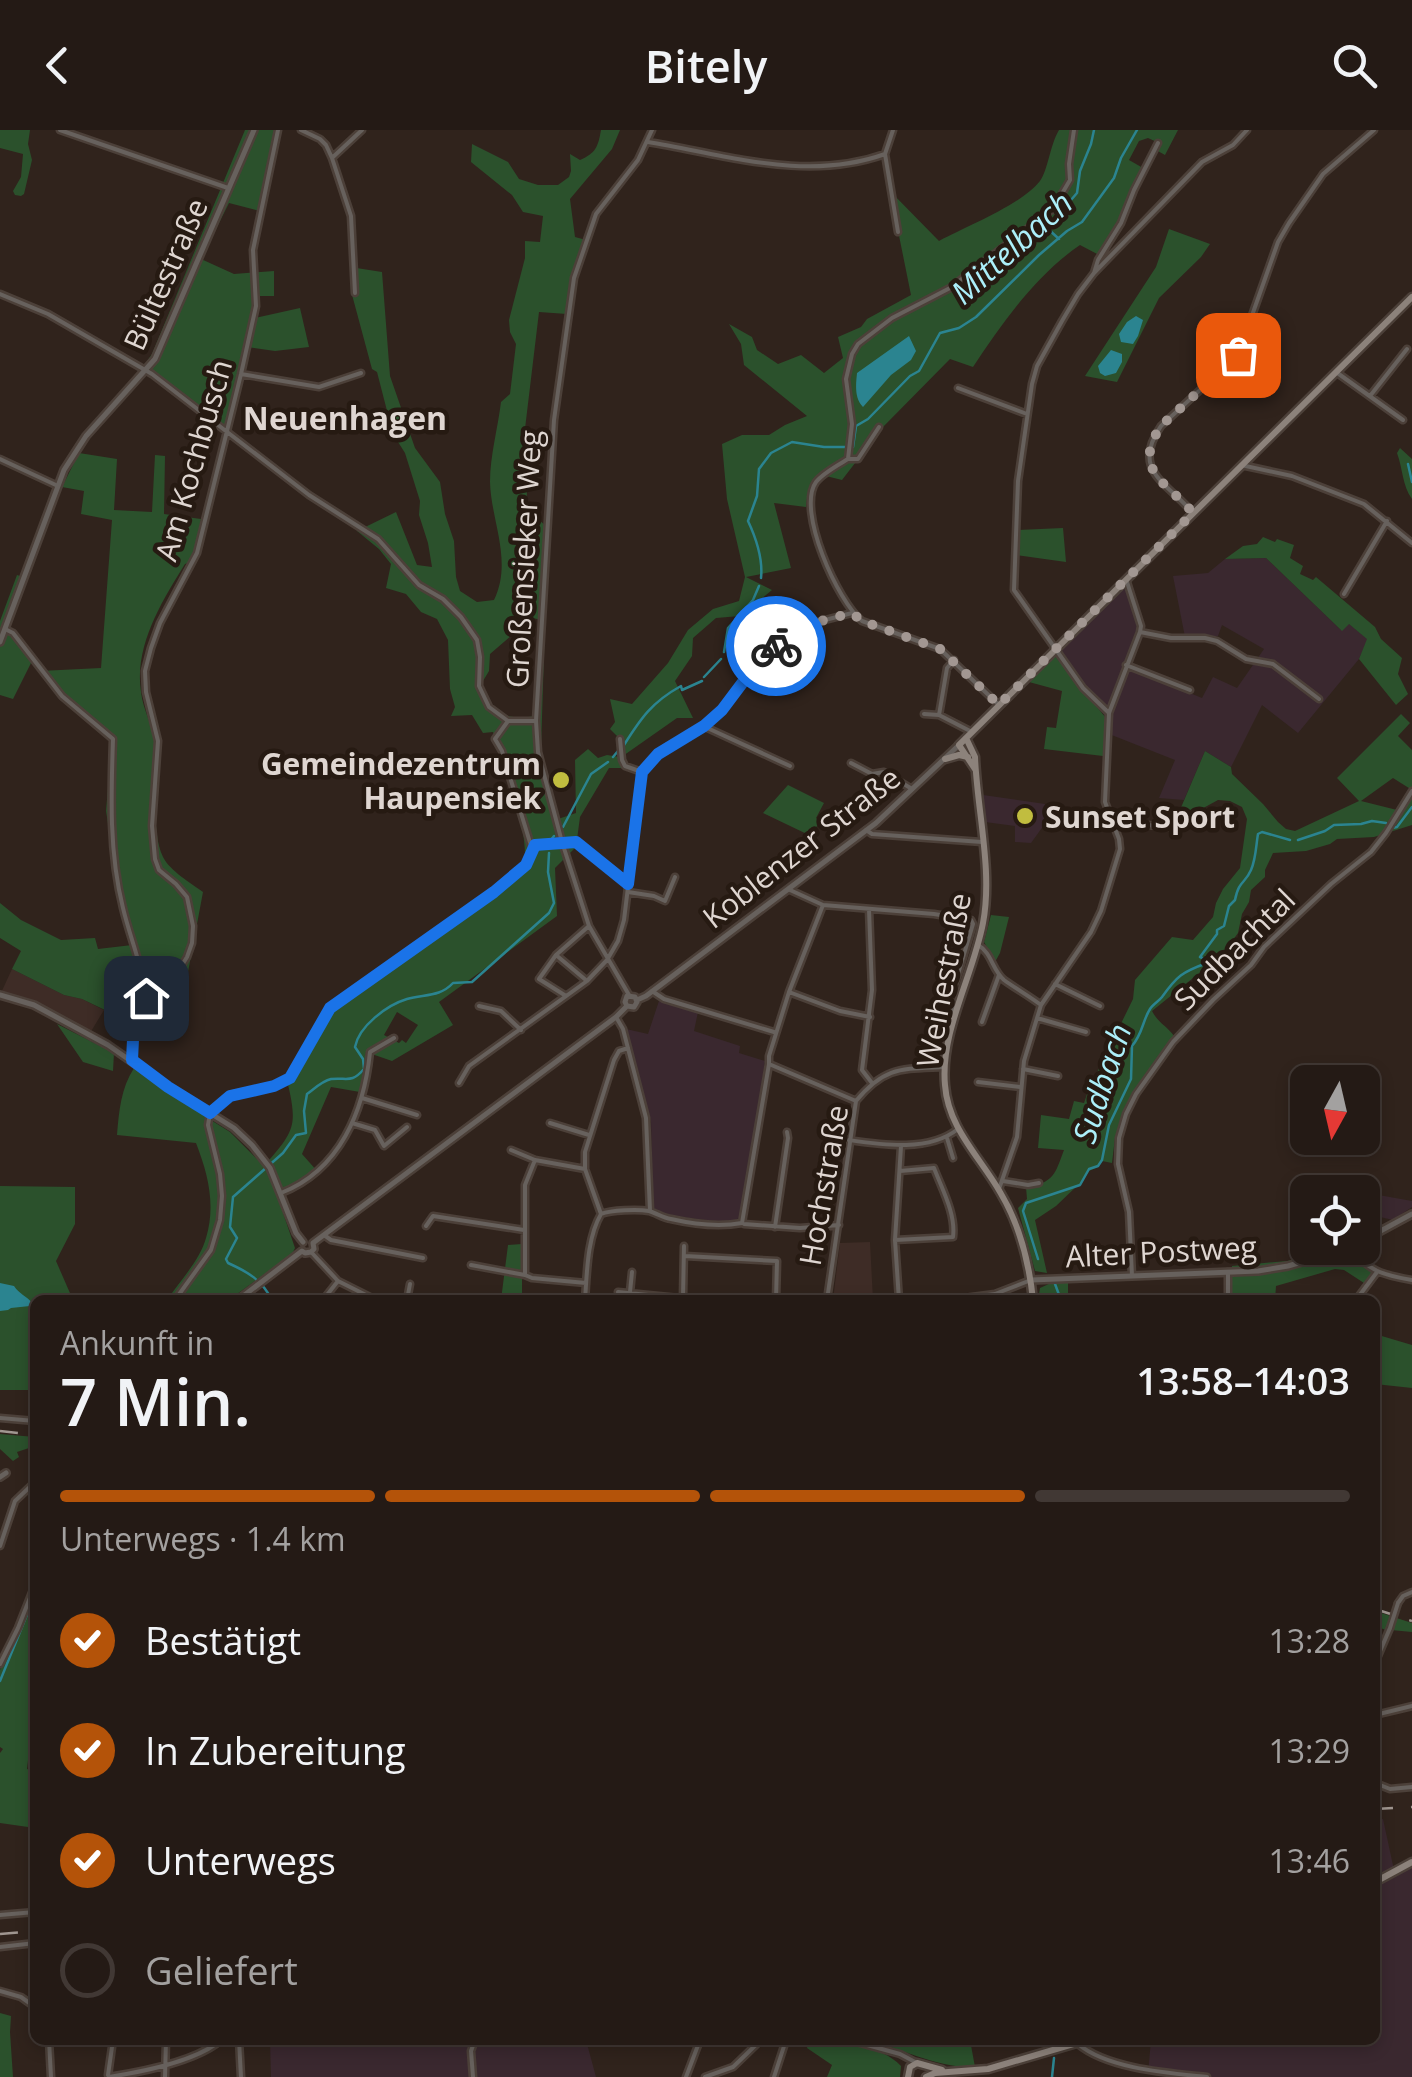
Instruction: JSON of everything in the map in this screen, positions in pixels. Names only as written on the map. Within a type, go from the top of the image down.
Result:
[{"type":"main road","name":"Koblenzer Straße","points":[[959,745],[1411,301]]},
{"type":"main road","name":"Weihestraße","points":[[969,735],[982,842],[985,909],[944,1068],[947,1100],[958,1129],[999,1189],[1018,1227],[1032,1295]]},
{"type":"main road","name":"Weihestraße","points":[[959,745],[975,769]]},
{"type":"main road","points":[[945,759],[959,755],[969,758]]},
{"type":"main road","points":[[1380,1879],[1412,1862]]},
{"type":"main road","points":[[921,2064],[926,2077],[988,2070],[1067,2045]]},
{"type":"main road","points":[[921,2064],[935,2070],[963,2072]]},
{"type":"main road","points":[[909,2074],[921,2064]]},
{"type":"street","points":[[60,130],[228,188]]},
{"type":"street","name":"Bültestraße","points":[[0,642],[72,456],[158,353],[254,130]]},
{"type":"street","name":"Am Kochbusch","points":[[146,998],[179,970],[192,943],[192,926],[187,897],[158,870],[155,859],[152,826],[158,742],[145,671],[160,623],[197,554],[256,306],[253,250],[278,130]]},
{"type":"street","points":[[301,130],[320,139],[332,158],[350,216],[355,293]]},
{"type":"street","points":[[332,158],[362,130]]},
{"type":"street","name":"Großensieker Weg","points":[[634,997],[588,926],[538,752],[536,721],[554,420],[574,278],[596,214],[628,174],[652,130]]},
{"type":"street","points":[[893,130],[885,154],[898,232]]},
{"type":"street","points":[[848,459],[852,424],[846,378],[858,344],[892,318],[950,288],[1052,209],[1070,180],[1074,130]]},
{"type":"street","points":[[1109,713],[1083,688],[1014,590],[1018,481],[1037,366],[1078,294],[1094,274],[1202,162],[1233,145],[1247,130]]},
{"type":"street","points":[[1193,513],[1150,467],[1153,438],[1238,355],[1278,242],[1289,223],[1323,174],[1374,130]]},
{"type":"street","points":[[648,142],[796,167],[850,165],[885,154]]},
{"type":"street","points":[[1094,274],[1158,143]]},
{"type":"street","points":[[0,294],[48,314],[146,370],[310,496],[378,539],[419,585],[443,599],[461,617],[477,640],[479,686],[489,707],[508,721],[536,721]]},
{"type":"street","points":[[1370,396],[1407,349]]},
{"type":"street","points":[[1336,372],[1403,420]]},
{"type":"street","points":[[241,374],[318,387],[361,374]]},
{"type":"street","points":[[958,388],[1027,414]]},
{"type":"street","points":[[879,427],[858,459],[848,459],[817,480],[810,497],[827,565],[852,613],[862,621],[940,649],[999,705]]},
{"type":"street","points":[[0,459],[58,486]]},
{"type":"street","points":[[1241,465],[1292,476],[1364,504],[1412,542]]},
{"type":"street","points":[[1344,594],[1386,521]]},
{"type":"street","points":[[999,1189],[1017,1137],[1022,1069],[1040,1004],[1082,948],[1101,911],[1120,849],[1105,793],[1109,713],[1141,626],[1126,580]]},
{"type":"street","points":[[459,1083],[468,1066],[568,997],[607,960],[624,920],[642,772],[658,754],[704,726],[784,638],[806,625],[852,613]]},
{"type":"street","points":[[5,629],[62,696],[114,739],[110,813],[122,906],[146,998],[134,1019],[132,1060]]},
{"type":"street","points":[[1140,632],[1217,640],[1246,658],[1273,664],[1319,699]]},
{"type":"street","points":[[939,714],[947,668],[954,660]]},
{"type":"street","points":[[1126,664],[1190,690]]},
{"type":"street","points":[[924,714],[939,714],[969,735]]},
{"type":"street","points":[[508,721],[495,740],[502,750],[532,849]]},
{"type":"street","points":[[704,726],[790,766]]},
{"type":"street","points":[[620,739],[625,766],[642,772]]},
{"type":"street","name":"Koblenzer Straße","points":[[616,1017],[627,1006],[634,1006],[634,997],[652,991],[866,830],[959,745]]},
{"type":"street","points":[[850,763],[872,774],[884,772],[912,789]]},
{"type":"street","name":"Sudbachtal","points":[[1132,1276],[1129,1212],[1118,1164],[1119,1138],[1136,1094],[1173,1042],[1251,965],[1264,947],[1371,852],[1412,791]]},
{"type":"street","points":[[1112,822],[1170,827]]},
{"type":"street","points":[[866,830],[872,834],[982,842]]},
{"type":"street","points":[[179,1295],[211,1250],[220,1220],[220,1174],[208,1125],[210,1113],[230,1096],[274,1086],[290,1078],[330,1008],[494,892],[526,865],[535,845],[576,842],[628,884]]},
{"type":"street","points":[[628,892],[665,901],[674,878]]},
{"type":"street","points":[[788,889],[823,904],[970,920],[973,924],[936,1033]]},
{"type":"street","points":[[740,1224],[769,1056],[823,904]]},
{"type":"street","name":"Hochstraße","points":[[869,908],[870,1018],[862,1070],[872,1082]]},
{"type":"street","points":[[568,997],[539,979],[556,955],[588,926]]},
{"type":"street","points":[[978,945],[986,950],[999,974],[1040,1004]]},
{"type":"street","points":[[556,955],[586,981]]},
{"type":"street","points":[[982,1022],[999,974]]},
{"type":"street","points":[[1056,984],[1100,1006]]},
{"type":"street","points":[[652,991],[664,999],[776,1033]]},
{"type":"street","points":[[790,992],[870,1018]]},
{"type":"street","points":[[0,995],[34,1005],[132,1060],[234,1128],[269,1167],[303,1242]]},
{"type":"street","points":[[479,1006],[501,1011],[521,1030]]},
{"type":"street","points":[[939,1024],[959,1006]]},
{"type":"street","points":[[312,1243],[616,1017],[623,1029],[646,1118],[650,1211]]},
{"type":"street","points":[[1037,1018],[1086,1032]]},
{"type":"street","points":[[282,1194],[302,1185],[331,1158],[362,1098],[370,1052],[394,1038]]},
{"type":"street","points":[[601,1214],[585,1169],[585,1152],[614,1060],[619,1051],[628,1048]]},
{"type":"street","points":[[770,1064],[856,1101]]},
{"type":"street","name":"Hochstraße","points":[[828,1295],[856,1101],[880,1077],[902,1070],[944,1068]]},
{"type":"street","points":[[1022,1069],[1058,1076]]},
{"type":"street","points":[[978,1082],[1020,1087]]},
{"type":"street","points":[[362,1098],[417,1115]]},
{"type":"street","points":[[352,1123],[375,1130],[384,1146],[407,1128]]},
{"type":"street","points":[[550,1123],[590,1135]]},
{"type":"street","points":[[849,1140],[901,1146],[947,1138],[958,1129]]},
{"type":"street","points":[[775,1226],[787,1132]]},
{"type":"street","points":[[947,1138],[953,1158]]},
{"type":"street","points":[[898,1295],[895,1240],[901,1146]]},
{"type":"street","points":[[511,1150],[535,1160],[585,1169]]},
{"type":"street","points":[[525,1275],[525,1185],[535,1160]]},
{"type":"street","points":[[895,1240],[953,1237],[955,1231],[934,1168],[900,1171]]},
{"type":"street","points":[[1003,1180],[1039,1184]]},
{"type":"street","points":[[585,1295],[596,1222],[601,1214],[610,1211],[650,1211],[678,1221],[800,1228],[838,1225]]},
{"type":"street","points":[[1380,1231],[1412,1214]]},
{"type":"street","points":[[426,1226],[434,1216],[524,1230]]},
{"type":"street","points":[[324,1235],[332,1240],[423,1258]]},
{"type":"street","points":[[303,1242],[312,1243]]},
{"type":"street","points":[[302,1251],[303,1242]]},
{"type":"street","points":[[311,1252],[312,1243]]},
{"type":"street","points":[[682,1295],[684,1246]]},
{"type":"street","points":[[302,1251],[311,1252]]},
{"type":"street","points":[[244,1295],[302,1251]]},
{"type":"street","points":[[311,1252],[338,1281],[366,1295]]},
{"type":"street","points":[[684,1256],[777,1261],[776,1295]]},
{"type":"street","points":[[470,1265],[532,1278],[586,1283]]},
{"type":"street","name":"Alter Postweg","points":[[1031,1280],[1228,1272],[1291,1265]]},
{"type":"street","points":[[1363,1265],[1412,1280]]},
{"type":"street","points":[[630,1293],[632,1272]]},
{"type":"street","points":[[1228,1272],[1228,1295]]},
{"type":"street","points":[[1360,1295],[1377,1272]]},
{"type":"street","points":[[986,1295],[1031,1280]]},
{"type":"street","points":[[327,1295],[338,1281]]},
{"type":"street","points":[[408,1295],[410,1284]]},
{"type":"street","points":[[618,1292],[651,1295]]},
{"type":"street","points":[[0,1418],[30,1421]]},
{"type":"street","points":[[0,1546],[15,1500],[30,1486]]},
{"type":"street","points":[[1380,1651],[1398,1604],[1412,1592]]},
{"type":"street","points":[[0,1664],[30,1598]]},
{"type":"street","points":[[1380,1714],[1412,1706]]},
{"type":"street","points":[[1380,1785],[1390,1789],[1412,1787]]},
{"type":"street","points":[[0,1915],[30,1912]]},
{"type":"street","points":[[0,1947],[30,1944]]},
{"type":"street","points":[[0,1991],[30,2004]]},
{"type":"street","points":[[50,2045],[51,2077]]},
{"type":"street","points":[[112,2045],[108,2077],[191,2058],[214,2045]]},
{"type":"street","points":[[165,2077],[166,2045]]},
{"type":"street","points":[[239,2045],[241,2077]]},
{"type":"street","points":[[473,2045],[474,2077]]},
{"type":"street","points":[[686,2077],[698,2045]]},
{"type":"street","points":[[706,2077],[733,2067],[756,2045]]},
{"type":"street","points":[[774,2077],[784,2045]]},
{"type":"street","points":[[870,2045],[921,2064]]},
{"type":"street","points":[[1081,2045],[1092,2053],[1139,2070],[1207,2077]]},
{"type":"street","points":[[894,2052],[906,2062],[909,2074]]},
{"type":"shaded area","points":[[1266,558],[1341,630],[1348,623],[1368,639],[1359,659],[1298,733],[1262,705],[1231,767],[1205,751],[1184,800],[1159,798],[1175,760],[1104,732],[1106,718],[1055,656],[1125,586],[1138,624],[1124,666],[1202,698],[1213,677],[1237,688],[1264,649],[1222,625],[1218,636],[1185,637],[1173,576],[1208,573],[1225,559]]},
{"type":"shaded area","points":[[983,795],[1045,804],[1044,825],[1031,843],[1015,842],[1015,826],[985,822]]},
{"type":"shaded area","points":[[12,969],[104,1010],[90,1033],[32,1002],[1,993]]},
{"type":"shaded area","points":[[659,1001],[698,1012],[694,1031],[740,1046],[739,1053],[765,1061],[743,1215],[732,1223],[662,1215],[653,1209],[651,1122],[626,1029],[648,1034]]},
{"type":"shaded area","points":[[1380,1195],[1412,1201],[1412,1207],[1393,1220],[1380,1217]]},
{"type":"shaded area","points":[[870,1242],[873,1295],[834,1295],[840,1243]]},
{"type":"shaded area","points":[[1380,1819],[1394,1870],[1412,1863],[1412,2077],[1148,2074],[1151,2045],[1380,2045]]},
{"type":"shaded area","points":[[270,2045],[587,2045],[596,2077],[271,2077]]},
{"type":"green space","points":[[0,130],[30,130],[32,160],[21,196],[13,191],[21,177],[23,154],[0,148]]},
{"type":"green space","points":[[245,130],[276,130],[260,211],[229,203],[201,259],[234,274],[274,271],[274,296],[257,296],[255,318],[300,308],[309,347],[275,351],[247,347],[227,428],[140,371],[152,354]]},
{"type":"green space","points":[[601,130],[620,130],[612,149],[570,199],[575,237],[586,240],[567,314],[539,312],[521,462],[528,477],[526,508],[548,528],[538,752],[541,620],[517,614],[518,630],[490,654],[489,671],[480,686],[489,703],[501,713],[536,716],[537,753],[555,820],[576,813],[575,760],[588,749],[598,758],[620,757],[619,738],[610,729],[615,722],[610,699],[632,704],[668,663],[688,630],[713,609],[739,601],[745,577],[727,499],[722,444],[742,435],[769,435],[807,416],[744,365],[741,344],[729,324],[752,337],[757,350],[778,364],[801,355],[824,373],[843,358],[838,337],[911,295],[890,191],[939,241],[1007,207],[1031,190],[1043,176],[1059,130],[1178,130],[1165,155],[1156,150],[1159,143],[1148,138],[1139,141],[1129,160],[1143,168],[1119,223],[1099,255],[1080,245],[1064,257],[1021,301],[973,367],[950,359],[882,428],[842,480],[822,475],[818,478],[810,489],[806,507],[774,503],[791,568],[746,577],[772,590],[740,616],[716,618],[693,638],[692,656],[675,681],[693,718],[677,718],[620,758],[622,768],[609,768],[580,817],[576,847],[555,868],[557,916],[439,1002],[453,1025],[392,1061],[366,1052],[360,1092],[331,1087],[302,1154],[318,1172],[303,1185],[277,1195],[295,1248],[292,1254],[236,1295],[171,1295],[203,1246],[209,1226],[209,1190],[196,1143],[117,1135],[123,1092],[134,1068],[230,1132],[264,1166],[288,1135],[293,1118],[287,1080],[328,1003],[360,986],[525,864],[519,814],[493,732],[483,733],[472,715],[451,716],[455,707],[450,689],[448,640],[437,619],[421,612],[406,594],[386,588],[391,564],[357,531],[396,512],[417,565],[432,567],[419,515],[420,501],[405,453],[393,434],[377,372],[372,369],[351,291],[350,267],[382,272],[390,376],[415,448],[440,482],[454,541],[460,591],[477,602],[494,600],[502,571],[490,472],[501,402],[510,394],[516,344],[509,320],[525,258],[525,241],[540,242],[543,216],[523,212],[512,195],[471,162],[472,144],[508,162],[519,179],[538,185],[558,185],[569,177],[570,154],[580,160],[595,149]],"holes":[[[397,1012],[418,1025],[406,1043],[384,1035]]]},
{"type":"green space","points":[[1169,229],[1210,244],[1159,298],[1117,382],[1085,376],[1156,267]]},
{"type":"green space","points":[[1400,448],[1412,459],[1412,499],[1397,453]]},
{"type":"green space","points":[[79,453],[117,459],[114,510],[152,512],[155,455],[165,456],[164,514],[201,519],[193,561],[185,564],[159,609],[146,641],[140,675],[142,699],[155,744],[159,846],[171,867],[203,892],[188,972],[156,993],[132,1023],[12,969],[21,951],[0,938],[0,903],[21,920],[61,940],[95,938],[98,949],[132,945],[121,906],[106,811],[112,741],[74,711],[40,671],[101,668],[112,520],[81,514],[84,491],[62,487]]},
{"type":"green space","points":[[1063,528],[1066,562],[1016,555],[1018,530]]},
{"type":"green space","points":[[1263,537],[1294,545],[1290,558],[1303,566],[1300,574],[1313,580],[1316,577],[1375,627],[1381,639],[1402,658],[1398,674],[1408,694],[1396,705],[1359,659],[1367,639],[1349,624],[1342,631],[1266,558],[1225,559],[1243,546],[1257,544]]},
{"type":"green space","points":[[17,575],[26,578],[6,631],[32,661],[13,699],[0,695],[0,621]]},
{"type":"green space","points":[[1055,656],[1106,718],[1103,756],[1044,749],[1047,727],[1056,728],[1062,691],[1029,682]]},
{"type":"green space","points":[[1401,714],[1410,723],[1398,736],[1412,750],[1412,790],[1393,778],[1361,801],[1397,810],[1412,791],[1412,825],[1374,837],[1337,839],[1306,851],[1273,853],[1265,877],[1251,890],[1238,933],[1223,954],[1152,1011],[1174,1036],[1127,1103],[1115,1138],[1112,1163],[1102,1161],[1089,1171],[1080,1186],[1035,1220],[1047,1273],[1035,1271],[1018,1208],[1027,1199],[1026,1187],[1052,1176],[1064,1150],[1038,1148],[1041,1115],[1069,1119],[1074,1101],[1084,1103],[1133,999],[1135,980],[1172,937],[1193,940],[1213,917],[1223,889],[1240,868],[1247,819],[1242,807],[1218,800],[1174,824],[1205,751],[1231,767],[1232,774],[1278,822],[1295,831],[1359,801],[1337,778]]},
{"type":"green space","points":[[788,785],[824,803],[811,836],[763,813]]},
{"type":"green space","points":[[991,915],[1009,917],[995,962],[984,942]]},
{"type":"green space","points":[[57,1024],[114,1053],[113,1071],[83,1062]]},
{"type":"green space","points":[[0,1186],[75,1187],[75,1224],[56,1261],[71,1295],[30,1295],[30,1390],[0,1390]]},
{"type":"green space","points":[[522,1244],[522,1295],[502,1295],[508,1245]]},
{"type":"green space","points":[[1290,1260],[1290,1265],[1377,1268],[1364,1283],[1344,1270],[1335,1269],[1276,1286],[1275,1295],[1232,1295],[1232,1266]]},
{"type":"green space","points":[[1068,1281],[1068,1295],[1039,1295],[1040,1288]]},
{"type":"green space","points":[[1380,1335],[1412,1345],[1412,1388],[1380,1385]]},
{"type":"green space","points":[[0,1434],[30,1437],[30,1448],[17,1452],[19,1457],[13,1461],[0,1449]]},
{"type":"green space","points":[[30,1601],[30,1827],[0,1823],[0,1670]]},
{"type":"green space","points":[[1380,1613],[1412,1623],[1412,1632],[1391,1627],[1380,1628]]},
{"type":"green space","points":[[0,2013],[11,2016],[13,2077],[0,2077]]},
{"type":"green space","points":[[858,2045],[892,2059],[901,2066],[900,2077],[827,2077],[832,2065],[807,2048]]},
{"type":"green space","points":[[883,2045],[971,2045],[975,2067],[935,2062]]},
{"type":"water","points":[[1136,316],[1143,320],[1138,336],[1133,344],[1121,342],[1119,334]]},
{"type":"water","points":[[909,336],[916,351],[911,360],[891,375],[863,407],[857,395],[857,373]]},
{"type":"water","points":[[1111,350],[1122,354],[1122,362],[1116,373],[1105,376],[1098,366]]},
{"type":"water","points":[[0,1283],[14,1286],[30,1301],[30,1306],[0,1311]]},
{"type":"waterway","points":[[1059,239],[1047,228],[1077,193],[1094,130]]},
{"type":"waterway","name":"Mittelbach","points":[[761,578],[758,549],[748,521],[757,496],[759,469],[771,453],[792,442],[853,447],[856,426],[919,371],[940,333],[959,328],[976,317],[1039,255],[1082,222],[1114,178],[1137,130]]},
{"type":"waterway","points":[[1408,464],[1412,482]]},
{"type":"waterway","name":"Mittelbach","points":[[724,652],[728,628],[753,600],[759,586]]},
{"type":"waterway","name":"Mittelbach","points":[[704,677],[721,659]]},
{"type":"waterway","name":"Mittelbach","points":[[624,745],[662,698],[681,686],[682,690],[702,681]]},
{"type":"waterway","name":"Mittelbach","points":[[613,757],[618,751]]},
{"type":"waterway","name":"Mittelbach","points":[[563,827],[591,774],[608,762]]},
{"type":"waterway","name":"Sudbach","points":[[1392,828],[1412,807]]},
{"type":"waterway","name":"Sudbach","points":[[1298,840],[1334,825],[1386,823]]},
{"type":"waterway","name":"Sudbach","points":[[1038,1259],[1023,1211],[1026,1203],[1080,1185],[1089,1169],[1098,1166],[1109,1125],[1131,1079],[1132,1046],[1150,1009],[1181,976],[1207,963],[1200,957],[1217,930],[1224,926],[1229,906],[1251,870],[1258,834],[1290,840]]},
{"type":"waterway","name":"Mittelbach","points":[[550,841],[554,836]]},
{"type":"waterway","name":"Mittelbach","points":[[269,1295],[259,1282],[226,1259],[237,1238],[230,1227],[233,1197],[283,1153],[296,1135],[306,1133],[307,1094],[321,1083],[352,1078],[364,1069],[355,1047],[362,1031],[375,1017],[407,999],[437,993],[453,983],[472,982],[549,913],[554,903],[549,853]]},
{"type":"waterway","name":"Sudbach","points":[[1055,1284],[1059,1295]]},
{"type":"waterway","name":"Mittelbach","points":[[0,1681],[30,1607]]},
{"type":"waterway","name":"Sudbach","points":[[1052,2077],[1054,2058]]},
{"type":"railway","points":[[0,1431],[30,1434]]},
{"type":"railway","points":[[1380,1611],[1412,1621]]},
{"type":"railway","points":[[1380,1809],[1412,1807]]},
{"type":"railway","points":[[0,1934],[30,1931]]},
{"type":"way so far","points":[[776,646],[806,625],[852,613],[862,621],[940,649],[999,705],[1193,513],[1155,476],[1149,452],[1161,426],[1238,355]]},
{"type":"place","name":"Gemeindezentrum Haupensiek","points":[[561,780]]},
{"type":"place","name":"Sunset Sport","points":[[1025,816]]},
{"type":"district","name":"Neuenhagen","points":[[345,417]]},
{"type":"route","points":[[146,998],[134,1019],[132,1060],[210,1113],[230,1096],[274,1086],[290,1078],[330,1008],[494,892],[526,865],[535,845],[576,842],[628,884],[642,772],[658,754],[722,710],[755,666],[776,646]]}]
